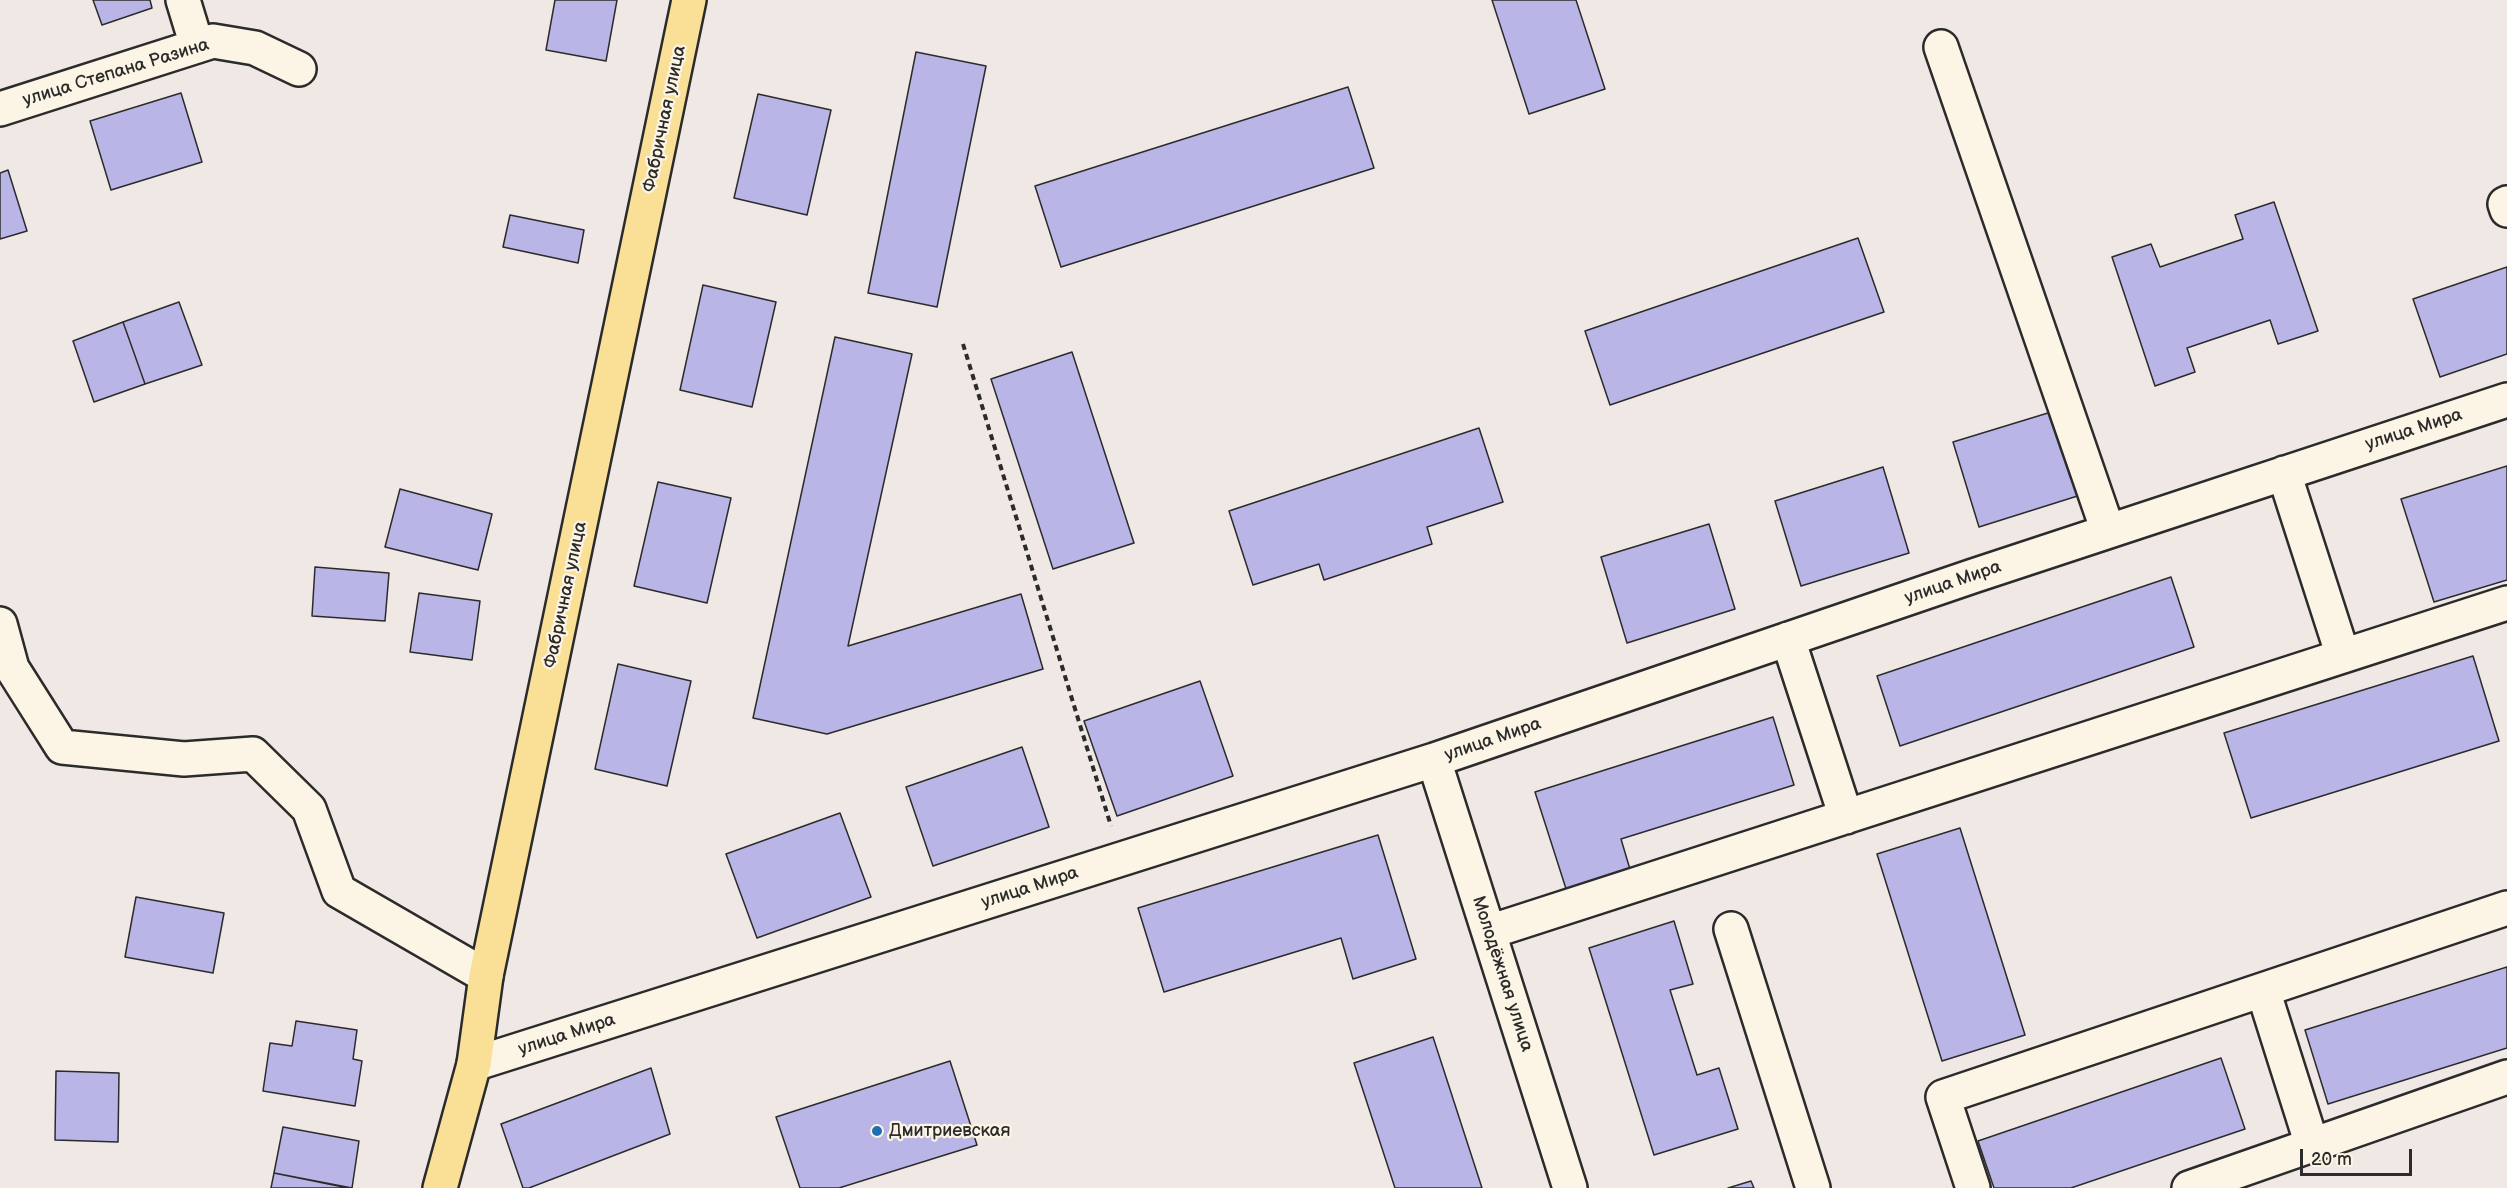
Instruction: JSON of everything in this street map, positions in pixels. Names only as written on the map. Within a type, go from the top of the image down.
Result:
[{"type":"main road","name":"Фабричная улица","points":[[440,1188],[474,1064],[486,976],[689,0]]},
{"type":"street","points":[[183,0],[197,46]]},
{"type":"street","name":"улица Степана Разина","points":[[0,109],[213,42],[255,48],[299,69]]},
{"type":"street","points":[[1941,46],[2108,531]]},
{"type":"street","points":[[2507,203],[2505,204],[2507,210]]},
{"type":"street","name":"улица Мира","points":[[474,1064],[1434,760],[2108,531],[2507,400]]},
{"type":"street","points":[[2284,473],[2343,656]]},
{"type":"street","points":[[1489,932],[2507,603]]},
{"type":"street","points":[[0,624],[12,668],[62,747],[184,759],[253,754],[309,809],[339,891],[486,976]]},
{"type":"street","points":[[1788,639],[1846,817]]},
{"type":"street","name":"Молодёжная улица","points":[[1434,760],[1570,1188]]},
{"type":"street","points":[[1972,1188],[1943,1097],[2507,908]]},
{"type":"street","points":[[1731,929],[1813,1188]]},
{"type":"street","points":[[2263,990],[2312,1145]]},
{"type":"street","points":[[2189,1188],[2507,1077]]},
{"type":"path","points":[[963,344],[1112,829]]},
{"type":"building","points":[[93,0],[150,0],[152,8],[102,25]]},
{"type":"building","points":[[555,0],[617,0],[606,61],[546,50]]},
{"type":"building","points":[[1492,0],[1576,0],[1605,89],[1529,114]]},
{"type":"building","points":[[916,52],[986,66],[937,307],[868,293]]},
{"type":"building","points":[[1348,87],[1374,168],[1061,267],[1035,186]]},
{"type":"building","points":[[181,93],[202,162],[111,190],[90,121]]},
{"type":"building","points":[[758,94],[831,110],[807,215],[734,198]]},
{"type":"building","points":[[8,170],[27,231],[0,239],[0,173]]},
{"type":"building","points":[[2274,202],[2318,331],[2278,344],[2270,320],[2187,348],[2195,372],[2155,386],[2112,257],[2151,244],[2160,267],[2243,239],[2235,215]]},
{"type":"building","points":[[510,215],[584,230],[578,263],[503,247]]},
{"type":"building","points":[[1858,238],[1884,312],[1610,405],[1585,331]]},
{"type":"building","points":[[2507,267],[2507,354],[2440,377],[2413,299]]},
{"type":"building","points":[[703,285],[776,302],[752,407],[680,390]]},
{"type":"building","points":[[179,302],[202,365],[145,384],[123,322]]},
{"type":"building","points":[[123,322],[145,384],[94,402],[73,341]]},
{"type":"building","points":[[835,337],[912,354],[848,646],[1021,594],[1043,669],[827,734],[753,718]]},
{"type":"building","points":[[1072,352],[1134,543],[1053,569],[991,379]]},
{"type":"building","points":[[2061,409],[2087,493],[1979,527],[1953,442]]},
{"type":"building","points":[[1479,428],[1503,502],[1427,527],[1432,544],[1324,580],[1319,564],[1253,585],[1229,511]]},
{"type":"building","points":[[2507,466],[2507,580],[2434,602],[2401,499]]},
{"type":"building","points":[[1883,467],[1909,553],[1801,586],[1775,501]]},
{"type":"building","points":[[658,482],[731,498],[707,603],[634,586]]},
{"type":"building","points":[[400,489],[492,514],[478,570],[385,547]]},
{"type":"building","points":[[1709,524],[1735,609],[1627,643],[1601,557]]},
{"type":"building","points":[[315,567],[389,573],[385,621],[312,616]]},
{"type":"building","points":[[2171,577],[2194,647],[1900,746],[1877,676]]},
{"type":"building","points":[[419,593],[480,601],[472,660],[410,652]]},
{"type":"building","points":[[2473,656],[2499,741],[2251,818],[2224,733]]},
{"type":"building","points":[[618,664],[691,681],[667,786],[595,769]]},
{"type":"building","points":[[1200,681],[1233,776],[1117,816],[1084,721]]},
{"type":"building","points":[[1773,717],[1794,785],[1621,839],[1632,876],[1568,895],[1535,792]]},
{"type":"building","points":[[1022,747],[1049,827],[933,866],[906,787]]},
{"type":"building","points":[[840,813],[871,897],[757,938],[726,854]]},
{"type":"building","points":[[1960,828],[2025,1035],[1942,1061],[1877,854]]},
{"type":"building","points":[[1378,835],[1416,959],[1353,979],[1341,938],[1164,992],[1138,908]]},
{"type":"building","points":[[136,897],[224,913],[213,973],[125,957]]},
{"type":"building","points":[[1674,921],[1693,984],[1670,990],[1697,1075],[1719,1068],[1738,1129],[1654,1155],[1589,948]]},
{"type":"building","points":[[2507,967],[2507,1048],[2328,1104],[2305,1030]]},
{"type":"building","points":[[296,1021],[357,1030],[353,1059],[362,1061],[355,1106],[263,1091],[270,1043],[292,1046]]},
{"type":"building","points":[[1433,1037],[1482,1188],[1395,1188],[1354,1063]]},
{"type":"building","points":[[2221,1058],[2245,1129],[2071,1188],[1994,1188],[1978,1141]]},
{"type":"building","name":"Дмитриевская","points":[[950,1061],[977,1145],[839,1188],[800,1188],[776,1117]]},
{"type":"building","points":[[651,1068],[670,1134],[529,1188],[523,1188],[501,1124]]},
{"type":"building","points":[[56,1071],[119,1073],[118,1142],[55,1140]]},
{"type":"building","points":[[283,1127],[359,1141],[352,1188],[274,1173]]},
{"type":"building","points":[[274,1173],[348,1188],[271,1188]]},
{"type":"building","points":[[1751,1181],[1754,1188],[1728,1188]]},
{"type":"place","name":"Дмитриевская","points":[[877,1131]]}]
